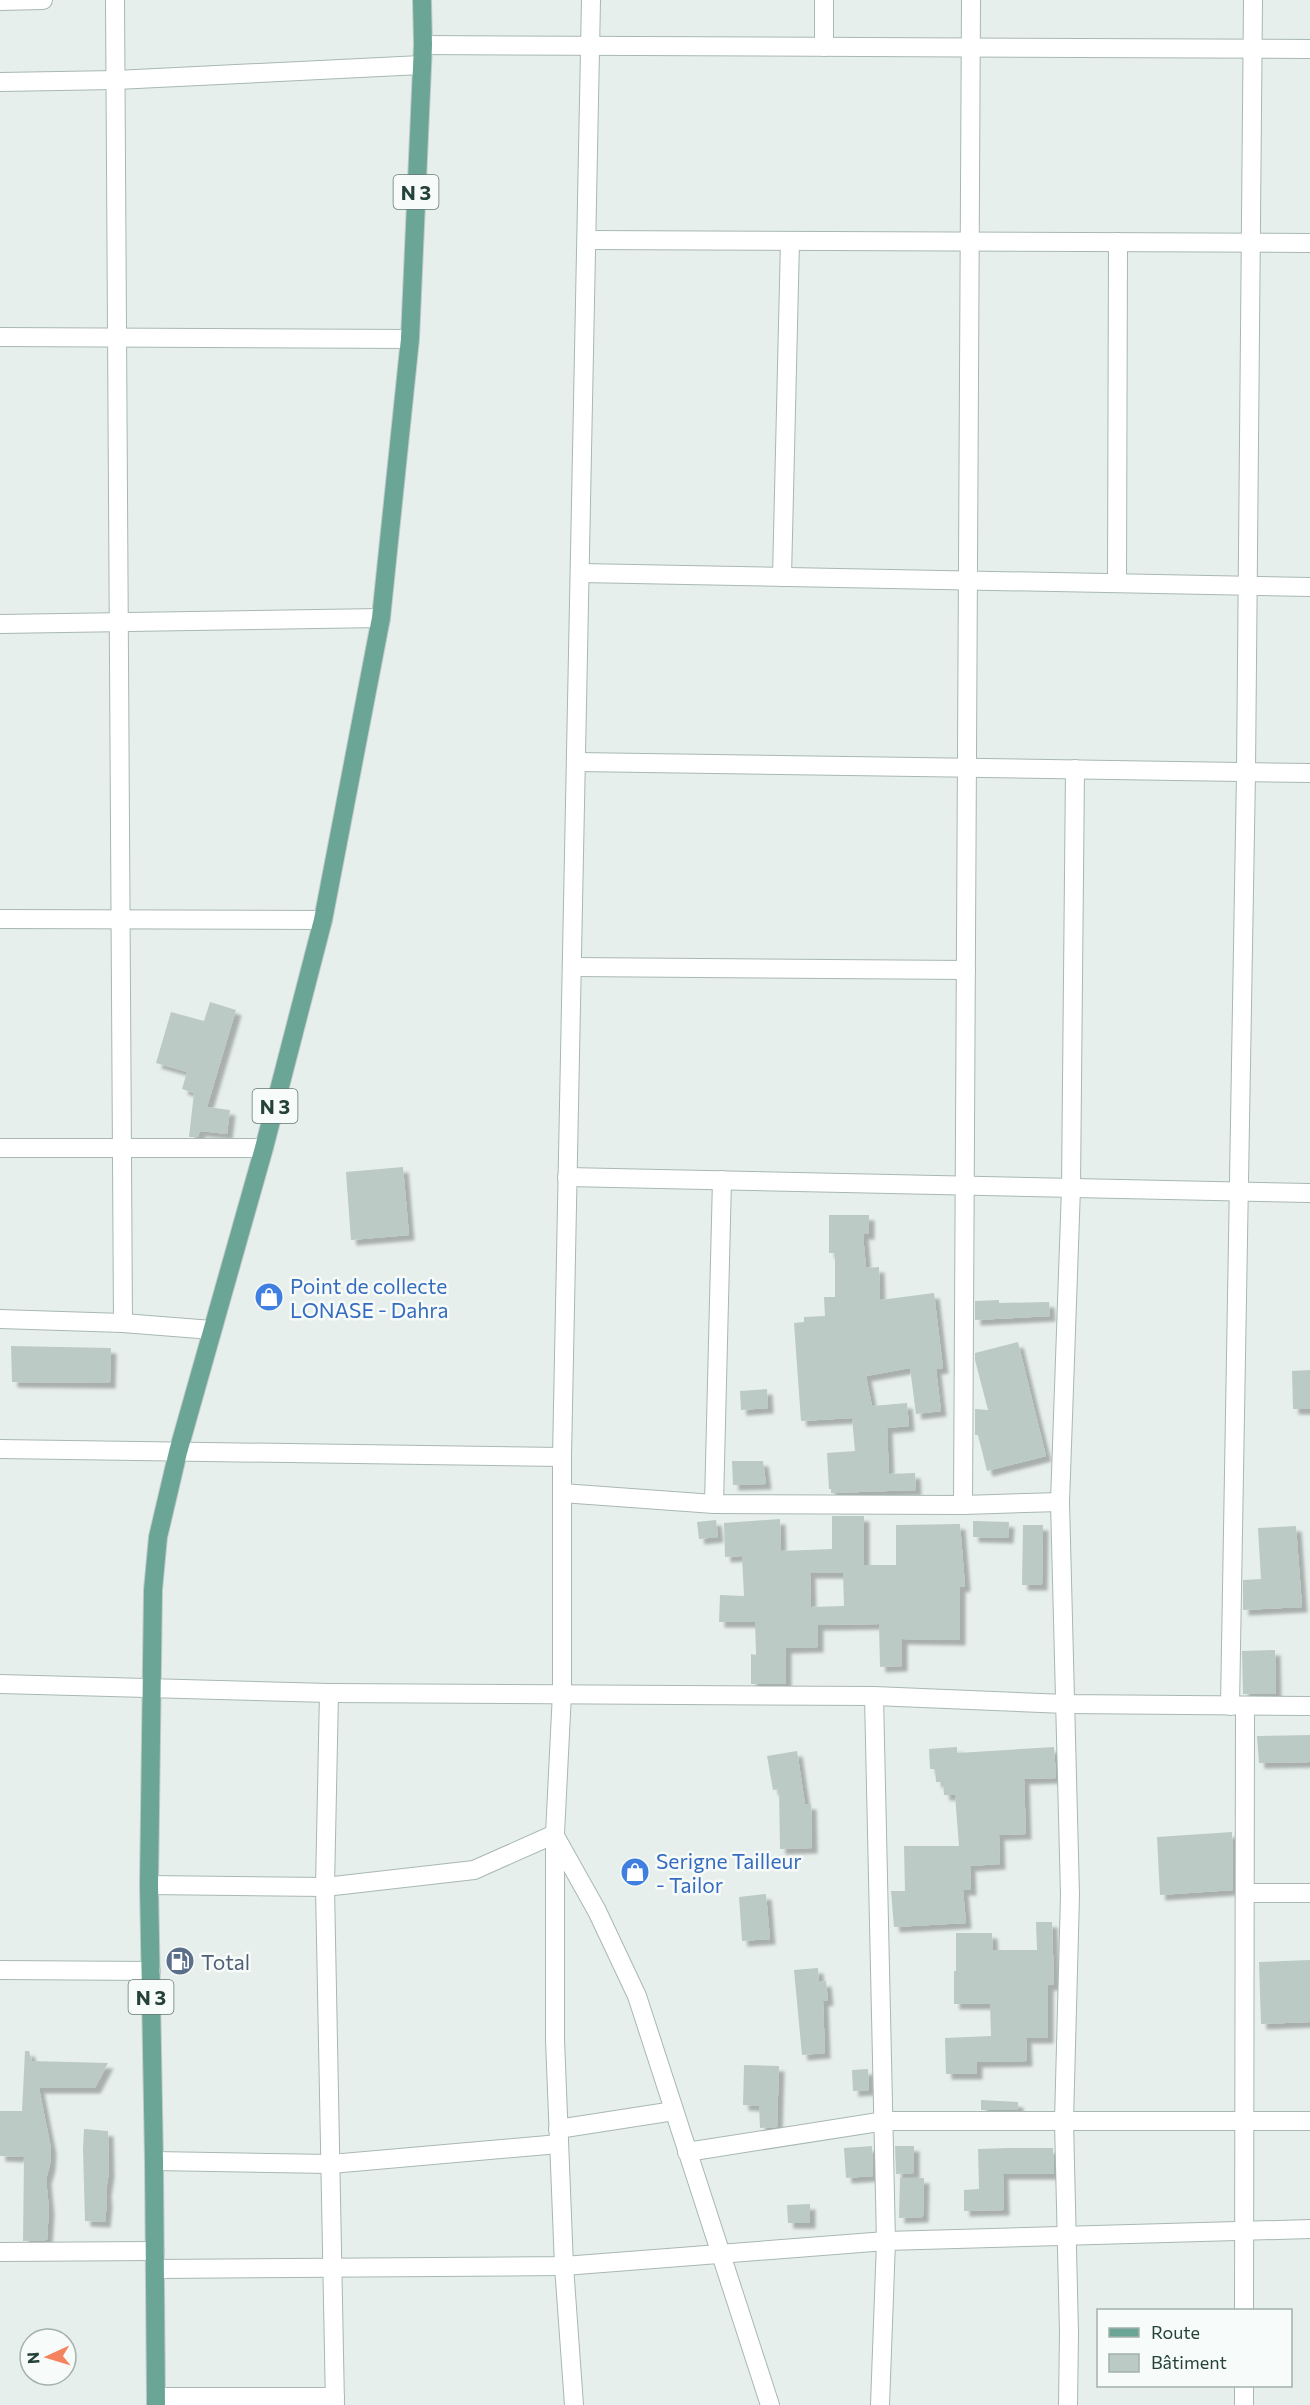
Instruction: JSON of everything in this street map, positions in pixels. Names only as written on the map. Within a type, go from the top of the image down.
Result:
[{"type":"main road","name":"N 3","points":[[156,2401],[149,1886],[153,1590],[158,1537],[178,1452],[264,1148],[323,920],[381,618],[410,339],[423,45],[422,0]]},
{"type":"street","points":[[0,1],[43,0]]},
{"type":"street","points":[[115,0],[123,1323]]},
{"type":"street","points":[[574,2405],[558,2136],[555,2040],[555,1834],[562,1693],[562,1457],[592,46],[591,0]]},
{"type":"street","points":[[824,0],[824,47]]},
{"type":"street","points":[[963,1505],[971,0]]},
{"type":"street","points":[[1244,2309],[1245,1893],[1238,1706],[1239,1191],[1246,772],[1253,0]]},
{"type":"street","points":[[423,45],[1310,49]]},
{"type":"street","points":[[0,82],[116,80],[421,65]]},
{"type":"street","points":[[588,240],[1310,243]]},
{"type":"street","points":[[782,577],[790,241]]},
{"type":"street","points":[[1117,583],[1118,242]]},
{"type":"street","points":[[0,337],[410,339]]},
{"type":"street","points":[[581,573],[1310,587]]},
{"type":"street","points":[[0,624],[381,618]]},
{"type":"street","points":[[577,762],[1310,773]]},
{"type":"street","points":[[1068,2405],[1070,2333],[1064,2121],[1070,1895],[1060,1502],[1071,1188],[1075,769]]},
{"type":"street","points":[[0,919],[323,920]]},
{"type":"street","points":[[572,967],[966,970]]},
{"type":"street","points":[[0,1148],[264,1148]]},
{"type":"street","points":[[567,1177],[1310,1193]]},
{"type":"street","points":[[714,1504],[722,1180]]},
{"type":"street","points":[[0,1319],[123,1323],[212,1330]]},
{"type":"street","points":[[0,1449],[562,1457]]},
{"type":"street","points":[[562,1493],[714,1504],[963,1505],[1060,1502]]},
{"type":"street","points":[[0,1684],[329,1692],[874,1696],[1065,1704],[1310,1706]]},
{"type":"street","points":[[156,2401],[335,2401],[325,1887],[329,1692]]},
{"type":"street","points":[[874,1696],[885,2121],[886,2241],[880,2405]]},
{"type":"street","points":[[149,1886],[325,1887],[474,1870],[555,1834]]},
{"type":"street","points":[[555,1834],[597,1911],[637,1996],[770,2405]]},
{"type":"street","points":[[1245,1893],[1310,1893]]},
{"type":"street","points":[[0,1970],[151,1971]]},
{"type":"street","points":[[154,2161],[331,2164],[558,2136],[674,2111]]},
{"type":"street","points":[[687,2152],[885,2121],[1310,2121]]},
{"type":"street","points":[[0,2252],[332,2267],[564,2266],[886,2241],[1310,2229]]},
{"type":"street","points":[[1244,2387],[1244,2405]]},
{"type":"building","points":[[210,1002],[236,1010],[207,1107],[230,1110],[227,1134],[200,1131],[198,1137],[189,1137],[194,1093],[182,1089],[187,1072],[156,1063],[171,1012],[204,1021]]},
{"type":"building","points":[[403,1167],[409,1235],[351,1240],[346,1172]]},
{"type":"building","points":[[829,1215],[869,1215],[869,1234],[863,1234],[866,1268],[879,1267],[880,1300],[934,1293],[943,1368],[936,1369],[941,1411],[916,1414],[910,1368],[866,1376],[872,1406],[907,1403],[909,1426],[887,1428],[889,1474],[915,1473],[916,1490],[831,1493],[827,1453],[855,1451],[852,1418],[801,1421],[794,1323],[804,1322],[804,1317],[825,1316],[824,1297],[835,1297],[835,1253],[829,1253]]},
{"type":"building","points":[[999,1300],[999,1303],[1049,1302],[1050,1316],[975,1320],[975,1301]]},
{"type":"building","points":[[1018,1342],[1046,1456],[987,1471],[978,1435],[975,1435],[975,1409],[988,1410],[975,1353]]},
{"type":"building","points":[[11,1346],[111,1348],[110,1383],[12,1382]]},
{"type":"building","points":[[1310,1370],[1310,1409],[1293,1409],[1292,1371]]},
{"type":"building","points":[[767,1389],[768,1408],[741,1410],[740,1391]]},
{"type":"building","points":[[732,1461],[763,1461],[766,1484],[733,1485]]},
{"type":"building","points":[[832,1516],[864,1516],[864,1565],[896,1565],[896,1525],[960,1524],[965,1586],[960,1587],[960,1640],[902,1639],[902,1666],[880,1667],[879,1624],[818,1625],[818,1647],[786,1648],[786,1684],[751,1684],[751,1654],[756,1655],[755,1622],[719,1622],[720,1595],[744,1596],[742,1556],[725,1557],[724,1523],[780,1519],[781,1551],[832,1549]],"holes":[[[810,1573],[843,1573],[844,1606],[811,1607]]]},
{"type":"building","points":[[716,1520],[718,1537],[699,1539],[697,1522]]},
{"type":"building","points":[[973,1521],[1009,1522],[1008,1538],[973,1537]]},
{"type":"building","points":[[1023,1525],[1043,1525],[1042,1585],[1022,1585]]},
{"type":"building","points":[[1296,1526],[1302,1607],[1243,1610],[1243,1580],[1261,1579],[1258,1528]]},
{"type":"building","points":[[1275,1650],[1276,1694],[1243,1694],[1242,1651]]},
{"type":"building","points":[[1310,1735],[1310,1762],[1259,1763],[1257,1736]]},
{"type":"building","points":[[957,1747],[957,1753],[1054,1747],[1056,1778],[1024,1779],[1026,1834],[999,1835],[1000,1864],[970,1866],[971,1890],[963,1890],[966,1923],[894,1927],[891,1891],[905,1891],[904,1846],[959,1846],[955,1795],[944,1795],[943,1782],[936,1782],[935,1769],[930,1769],[929,1749]]},
{"type":"building","points":[[797,1751],[805,1804],[811,1804],[812,1848],[780,1849],[779,1789],[773,1790],[767,1756]]},
{"type":"building","points":[[1232,1832],[1233,1890],[1160,1895],[1157,1837]]},
{"type":"building","points":[[766,1894],[770,1939],[742,1941],[739,1897]]},
{"type":"building","points":[[1036,1922],[1052,1922],[1054,1985],[1048,1985],[1048,2038],[1026,2038],[1027,2061],[977,2062],[977,2074],[946,2074],[945,2038],[991,2036],[990,2004],[954,2004],[956,1933],[992,1933],[993,1950],[1037,1950]]},
{"type":"building","points":[[1310,1960],[1310,2022],[1261,2024],[1259,1962]]},
{"type":"building","points":[[818,1968],[819,1982],[826,1981],[828,2000],[823,2001],[825,2053],[802,2055],[794,1970]]},
{"type":"building","points":[[25,2051],[29,2051],[32,2061],[108,2063],[95,2088],[39,2088],[51,2148],[46,2179],[49,2209],[47,2240],[23,2241],[24,2157],[0,2156],[0,2111],[22,2111]]},
{"type":"building","points":[[744,2065],[779,2066],[777,2127],[760,2128],[759,2106],[743,2105]]},
{"type":"building","points":[[868,2069],[869,2090],[853,2091],[852,2070]]},
{"type":"building","points":[[981,2100],[1018,2102],[1018,2110],[981,2110]]},
{"type":"building","points":[[84,2129],[108,2131],[109,2172],[105,2222],[85,2221]]},
{"type":"building","points":[[872,2146],[873,2176],[846,2178],[844,2148]]},
{"type":"building","points":[[895,2146],[914,2146],[914,2173],[896,2174]]},
{"type":"building","points":[[1053,2148],[1054,2174],[1003,2174],[1004,2210],[964,2211],[964,2190],[979,2189],[978,2149]]},
{"type":"building","points":[[900,2178],[924,2178],[923,2217],[899,2218]]},
{"type":"building","points":[[810,2204],[810,2223],[788,2223],[787,2205]]},
{"type":"place","name":"Point de collecte LONASE - Dahra","points":[[269,1297]]},
{"type":"place","name":"Serigne Tailleur - Tailor","points":[[635,1872]]},
{"type":"place","name":"Total","points":[[180,1961]]}]
